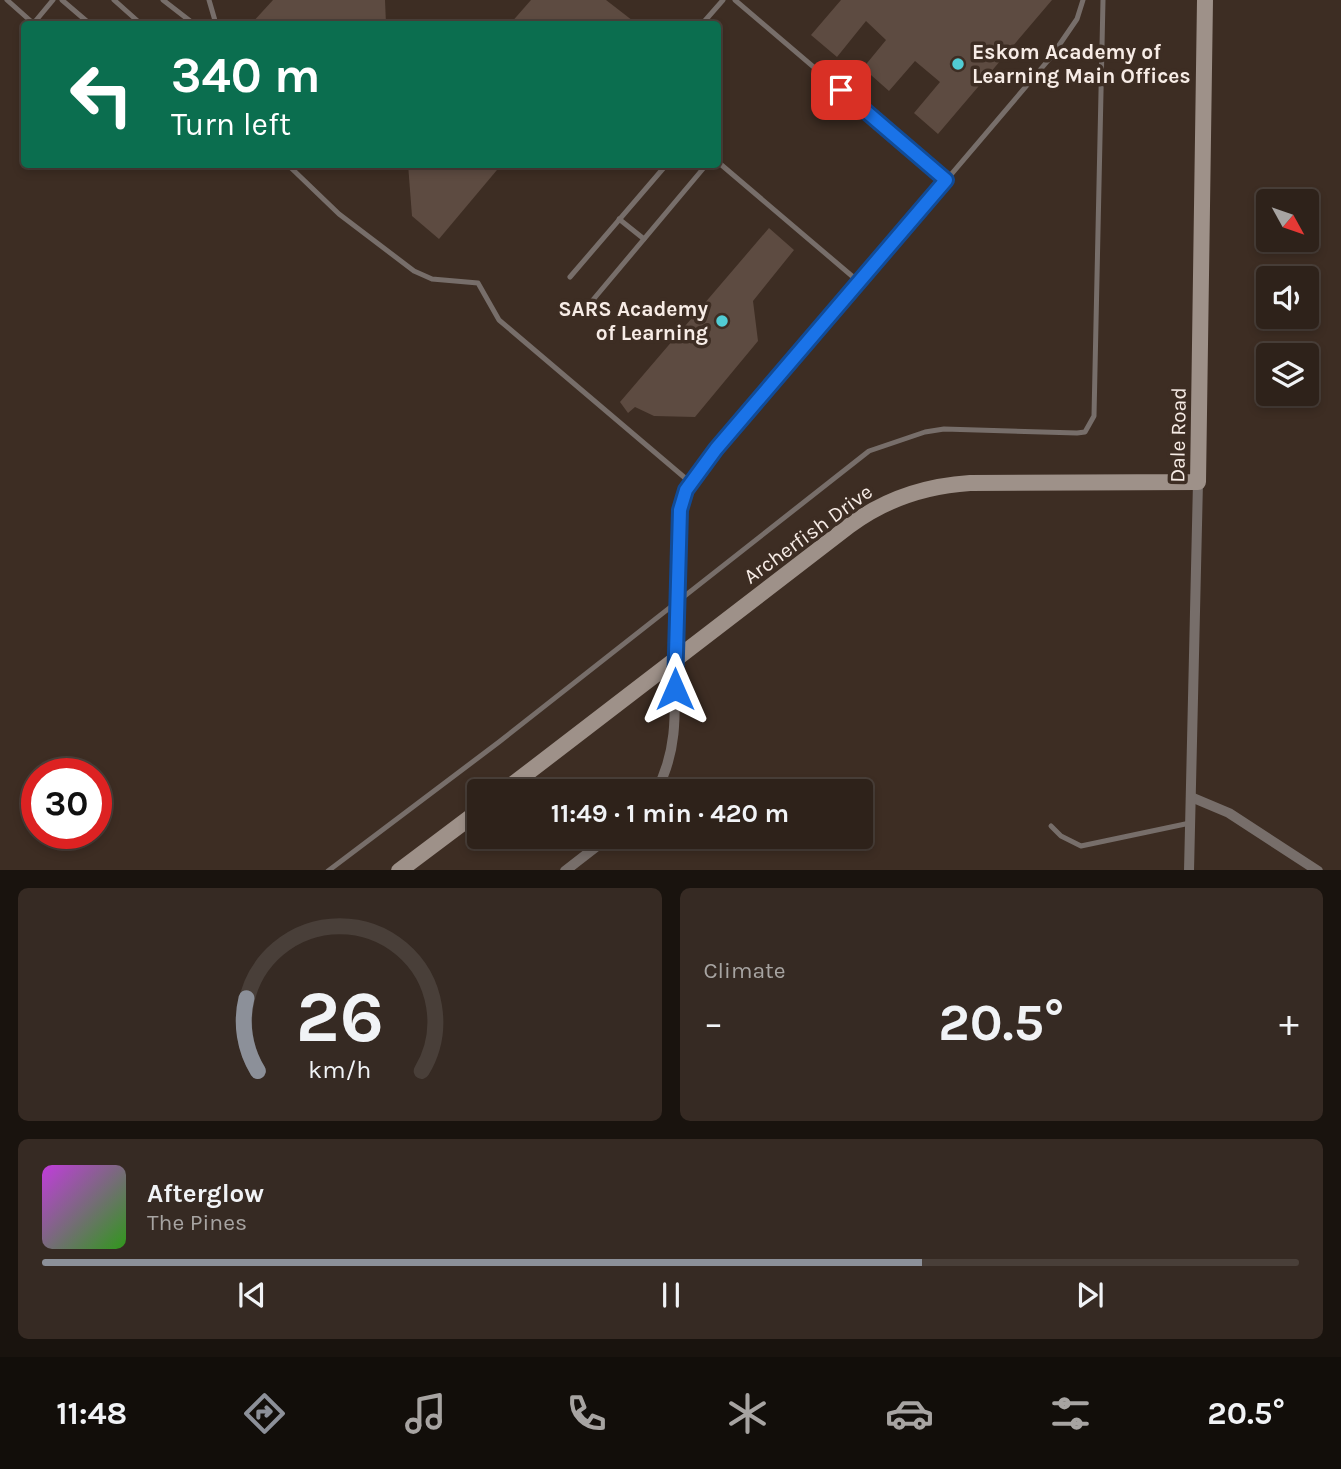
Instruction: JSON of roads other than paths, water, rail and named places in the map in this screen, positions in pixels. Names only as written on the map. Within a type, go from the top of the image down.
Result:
[{"type":"street","name":"Dale Road","points":[[1189,870],[1205,0]]},
{"type":"street","name":"Archerfish Drive","points":[[520,779],[860,518],[910,493],[970,483],[1198,482]]},
{"type":"street","points":[[662,779],[674,741],[674,661]]},
{"type":"street","points":[[1191,797],[1228,813],[1318,870]]},
{"type":"street","points":[[399,870],[467,820]]},
{"type":"street","points":[[565,870],[593,849]]},
{"type":"lane","points":[[7,0],[31,21]]},
{"type":"lane","points":[[36,21],[53,0]]},
{"type":"lane","points":[[62,0],[86,21]]},
{"type":"lane","points":[[114,0],[138,21]]},
{"type":"lane","points":[[163,0],[190,21]]},
{"type":"lane","points":[[209,0],[215,21]]},
{"type":"lane","points":[[705,21],[723,0]]},
{"type":"lane","points":[[735,0],[946,180]]},
{"type":"lane","points":[[674,661],[679,521],[683,500],[691,483],[716,449],[1062,43],[1077,19],[1083,0]]},
{"type":"lane","points":[[328,870],[676,604],[869,451],[936,430],[1077,433],[1084,432],[1091,425],[1094,403],[1103,0]]},
{"type":"lane","points":[[721,165],[859,282]]},
{"type":"lane","points":[[291,168],[338,215],[414,271],[432,279],[478,283],[499,320],[691,483]]},
{"type":"lane","points":[[570,277],[664,168]]},
{"type":"lane","points":[[592,300],[704,168]]},
{"type":"lane","points":[[619,219],[644,239]]},
{"type":"lane","points":[[1051,826],[1060,836],[1081,846],[1190,823]]},
{"type":"place","name":"Eskom Academy of Learning Main Offices","points":[[958,64]]},
{"type":"place","name":"SARS Academy of Learning","points":[[722,321]]}]
